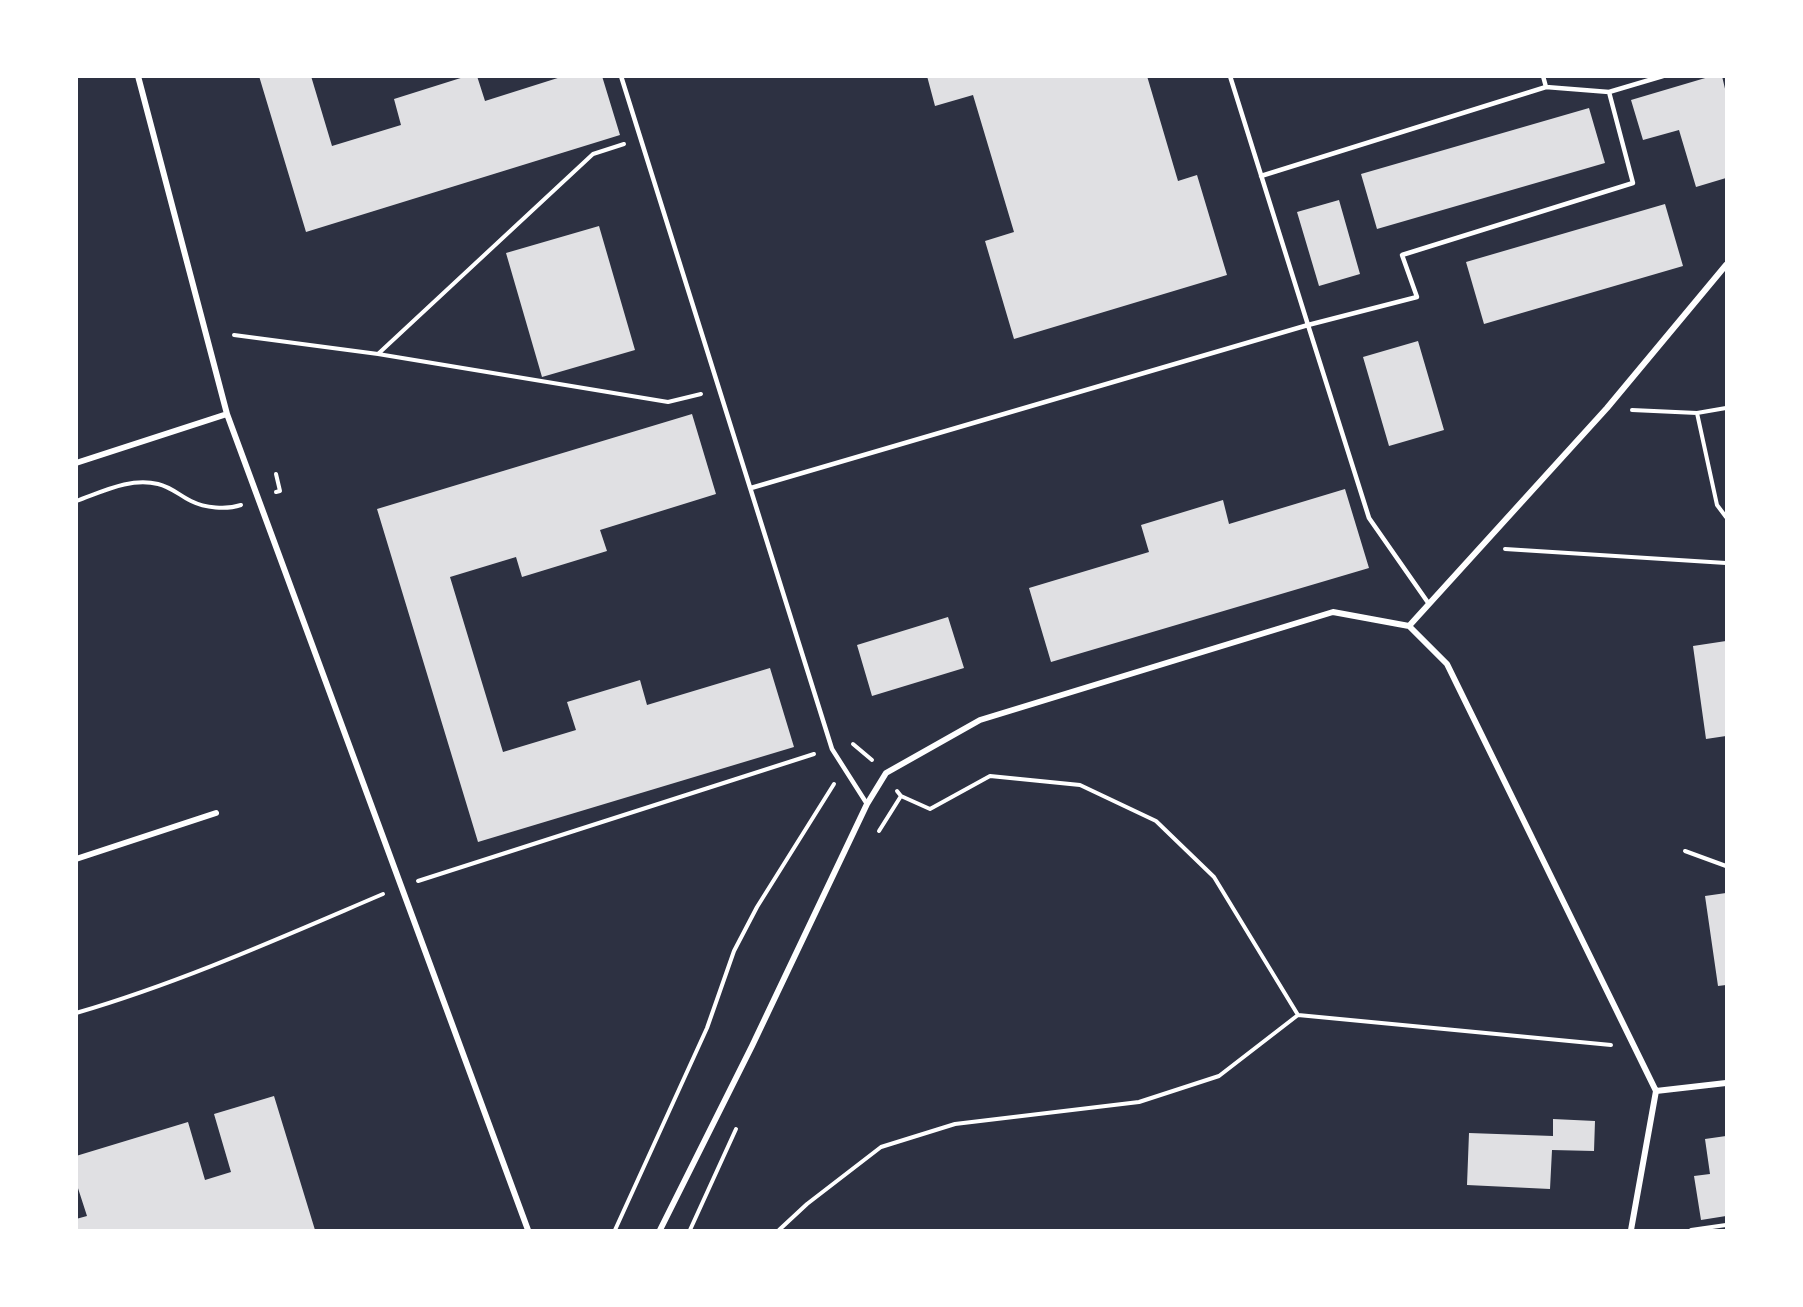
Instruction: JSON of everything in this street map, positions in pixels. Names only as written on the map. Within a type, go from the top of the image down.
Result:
[{"type":"street","points":[[138,76],[227,414],[528,1230]]},
{"type":"street","points":[[1409,626],[1607,408],[1726,266]]},
{"type":"street","points":[[76,463],[227,414]]},
{"type":"street","points":[[660,1230],[757,1035],[867,804],[886,773],[980,720],[1333,612],[1409,626],[1447,664],[1635,1047],[1656,1091],[1631,1230]]},
{"type":"street","points":[[76,859],[216,813]]},
{"type":"street","points":[[1656,1091],[1726,1083]]},
{"type":"lane","points":[[621,76],[832,749],[867,804]]},
{"type":"lane","points":[[1230,76],[1369,518],[1429,604]]},
{"type":"lane","points":[[1543,76],[1546,87]]},
{"type":"lane","points":[[1261,176],[1546,87],[1610,92],[1663,76]]},
{"type":"lane","points":[[751,488],[1308,325],[1417,297],[1402,255],[1633,183],[1610,92]]},
{"type":"path","points":[[378,354],[593,154],[641,139]]},
{"type":"path","points":[[234,335],[378,354],[668,402],[720,388]]},
{"type":"path","points":[[1607,408],[1697,413],[1726,408]]},
{"type":"path","points":[[1697,413],[1717,505],[1726,517]]},
{"type":"path","points":[[76,501],[131,482],[142,482],[157,483],[171,488],[192,502],[207,506],[237,506],[280,491],[276,474]]},
{"type":"path","points":[[1480,548],[1726,563]]},
{"type":"path","points":[[76,1013],[117,1001],[233,958],[401,886],[832,749]]},
{"type":"path","points":[[615,1230],[707,1028],[734,951],[778,872],[844,769]]},
{"type":"path","points":[[901,796],[930,809],[990,776],[1035,780],[1080,785],[1156,821],[1214,877],[1298,1015]]},
{"type":"path","points":[[1685,851],[1726,866]]},
{"type":"path","points":[[779,1230],[807,1204],[881,1148],[955,1124],[1139,1102],[1219,1076],[1298,1015],[1635,1047]]},
{"type":"path","points":[[1691,1230],[1726,1225]]},
{"type":"building","points":[[259,76],[311,76],[332,146],[401,125],[394,99],[467,76],[477,76],[485,101],[564,76],[602,76],[620,135],[306,232]]},
{"type":"building","points":[[927,76],[1147,76],[1178,181],[1197,175],[1227,275],[1014,339],[985,241],[1014,232],[973,95],[935,106]]},
{"type":"building","points":[[1712,76],[1722,76],[1726,93],[1726,178],[1696,187],[1679,130],[1643,140],[1631,100]]},
{"type":"building","points":[[1589,108],[1605,163],[1377,229],[1361,174]]},
{"type":"building","points":[[1339,200],[1360,274],[1319,286],[1297,212]]},
{"type":"building","points":[[1665,204],[1683,266],[1484,324],[1466,262]]},
{"type":"building","points":[[599,226],[635,350],[542,377],[506,253]]},
{"type":"building","points":[[1418,341],[1444,430],[1389,446],[1363,357]]},
{"type":"building","points":[[692,414],[716,494],[600,530],[607,551],[522,577],[516,557],[450,577],[503,752],[576,730],[567,702],[640,680],[647,705],[770,668],[794,747],[478,842],[377,509]]},
{"type":"building","points":[[1345,489],[1369,568],[1051,662],[1029,588],[1149,552],[1141,525],[1223,500],[1229,524]]},
{"type":"building","points":[[948,617],[964,668],[872,696],[857,645]]},
{"type":"building","points":[[1726,641],[1726,736],[1706,739],[1693,646]]},
{"type":"building","points":[[1726,893],[1726,985],[1718,986],[1705,896]]},
{"type":"building","points":[[274,1096],[315,1230],[76,1230],[76,1219],[87,1216],[76,1182],[76,1156],[188,1122],[205,1180],[231,1172],[214,1114]]},
{"type":"building","points":[[1553,1119],[1595,1121],[1594,1151],[1552,1150],[1550,1189],[1467,1185],[1469,1133],[1553,1136]]},
{"type":"building","points":[[1726,1136],[1726,1216],[1701,1220],[1694,1176],[1710,1174],[1705,1139]]}]
